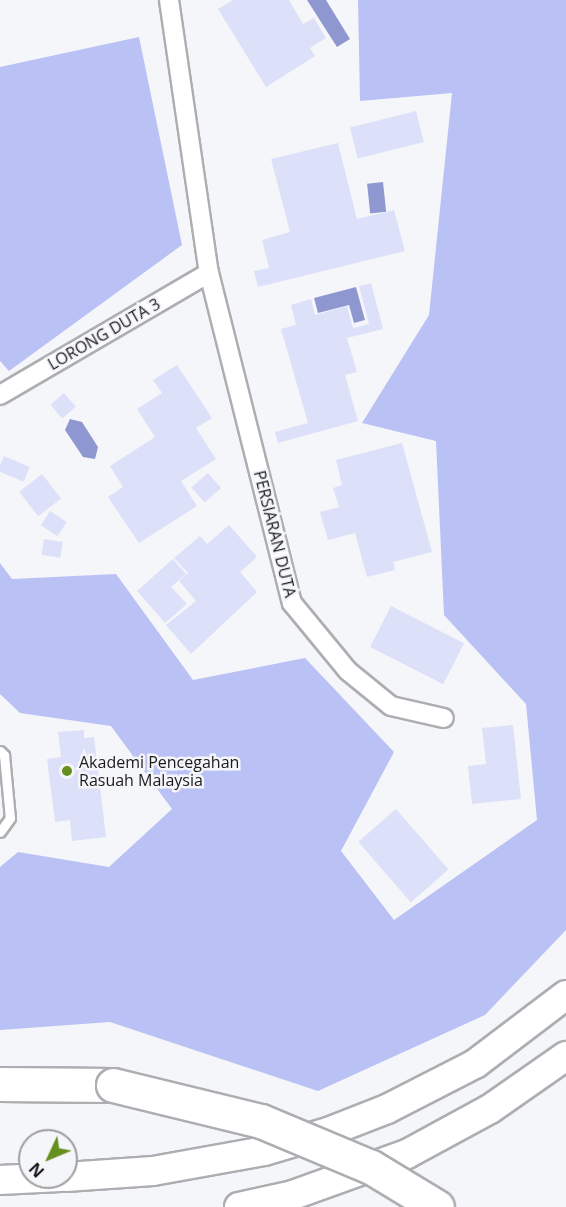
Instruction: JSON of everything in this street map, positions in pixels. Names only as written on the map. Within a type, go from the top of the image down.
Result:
[{"type":"highway","points":[[0,1084],[113,1085],[261,1121],[371,1167],[437,1207]]},
{"type":"main road","points":[[78,1176],[153,1171],[264,1151],[328,1132],[387,1108],[475,1064],[566,995]]},
{"type":"main road","points":[[239,1207],[293,1194],[407,1154],[490,1109],[566,1056]]},
{"type":"main road","points":[[0,1180],[18,1179]]},
{"type":"street","name":"PERSIARAN DUTA","points":[[169,0],[209,273],[292,603],[348,671],[391,706],[444,718]]},
{"type":"street","name":"LORONG DUTA 3","points":[[0,396],[209,273]]},
{"type":"lane","points":[[0,752],[4,755],[10,818],[0,832]]},
{"type":"shaded area","points":[[307,0],[326,0],[350,39],[337,47]]},
{"type":"shaded area","points":[[358,0],[566,0],[566,930],[485,1015],[318,1091],[110,1022],[0,1030],[0,867],[18,852],[109,867],[172,809],[111,726],[20,713],[0,694],[0,563],[12,579],[116,574],[193,680],[305,658],[394,752],[341,851],[394,920],[537,820],[526,704],[444,615],[436,441],[362,423],[429,315],[452,93],[360,101]]},
{"type":"shaded area","points":[[139,37],[182,245],[9,371],[0,361],[0,67]]},
{"type":"shaded area","points":[[383,182],[386,212],[370,214],[367,184]]},
{"type":"shaded area","points":[[356,287],[365,320],[354,323],[349,305],[318,313],[314,298]]},
{"type":"shaded area","points":[[70,419],[82,422],[98,447],[95,459],[83,457],[65,430]]},
{"type":"building","points":[[233,0],[289,0],[303,24],[314,18],[326,38],[310,48],[315,56],[266,87],[218,9]]},
{"type":"building","points":[[416,111],[424,142],[358,159],[350,127]]},
{"type":"building","points":[[338,143],[357,219],[394,210],[405,251],[258,287],[254,271],[269,268],[262,240],[290,232],[271,159]]},
{"type":"building","points":[[371,283],[383,329],[347,338],[357,372],[345,375],[358,421],[278,443],[275,432],[308,423],[281,329],[296,325],[291,305],[311,299],[315,315],[347,306],[353,328],[369,324],[359,286]]},
{"type":"building","points":[[177,365],[212,418],[196,428],[216,459],[181,481],[197,506],[139,543],[108,497],[123,487],[110,466],[155,437],[137,409],[162,393],[153,380]]},
{"type":"building","points":[[64,393],[76,407],[62,418],[50,405]]},
{"type":"building","points":[[402,443],[432,552],[393,562],[395,570],[367,577],[355,533],[328,540],[320,512],[339,507],[333,488],[342,485],[336,460]]},
{"type":"building","points":[[4,456],[30,467],[24,482],[0,472]]},
{"type":"building","points":[[208,473],[221,488],[205,503],[191,487]]},
{"type":"building","points":[[42,474],[61,498],[38,516],[19,492]]},
{"type":"building","points":[[50,511],[67,522],[58,536],[41,525]]},
{"type":"building","points":[[229,525],[257,557],[240,572],[257,592],[191,654],[166,625],[196,601],[179,581],[188,573],[174,558],[200,536],[207,544]]},
{"type":"building","points":[[44,539],[63,542],[60,558],[41,555]]},
{"type":"building","points":[[173,559],[186,574],[171,587],[187,604],[165,623],[137,591]]},
{"type":"building","points":[[391,606],[464,643],[443,684],[370,647]]},
{"type":"building","points":[[513,725],[521,799],[472,804],[468,766],[486,764],[482,728]]},
{"type":"building","points":[[84,730],[84,738],[94,737],[106,837],[72,841],[70,820],[55,822],[47,759],[61,757],[58,732]]},
{"type":"building","points":[[396,809],[448,869],[411,902],[358,842]]},
{"type":"place","name":"Akademi Pencegahan Rasuah Malaysia","points":[[67,771]]}]
